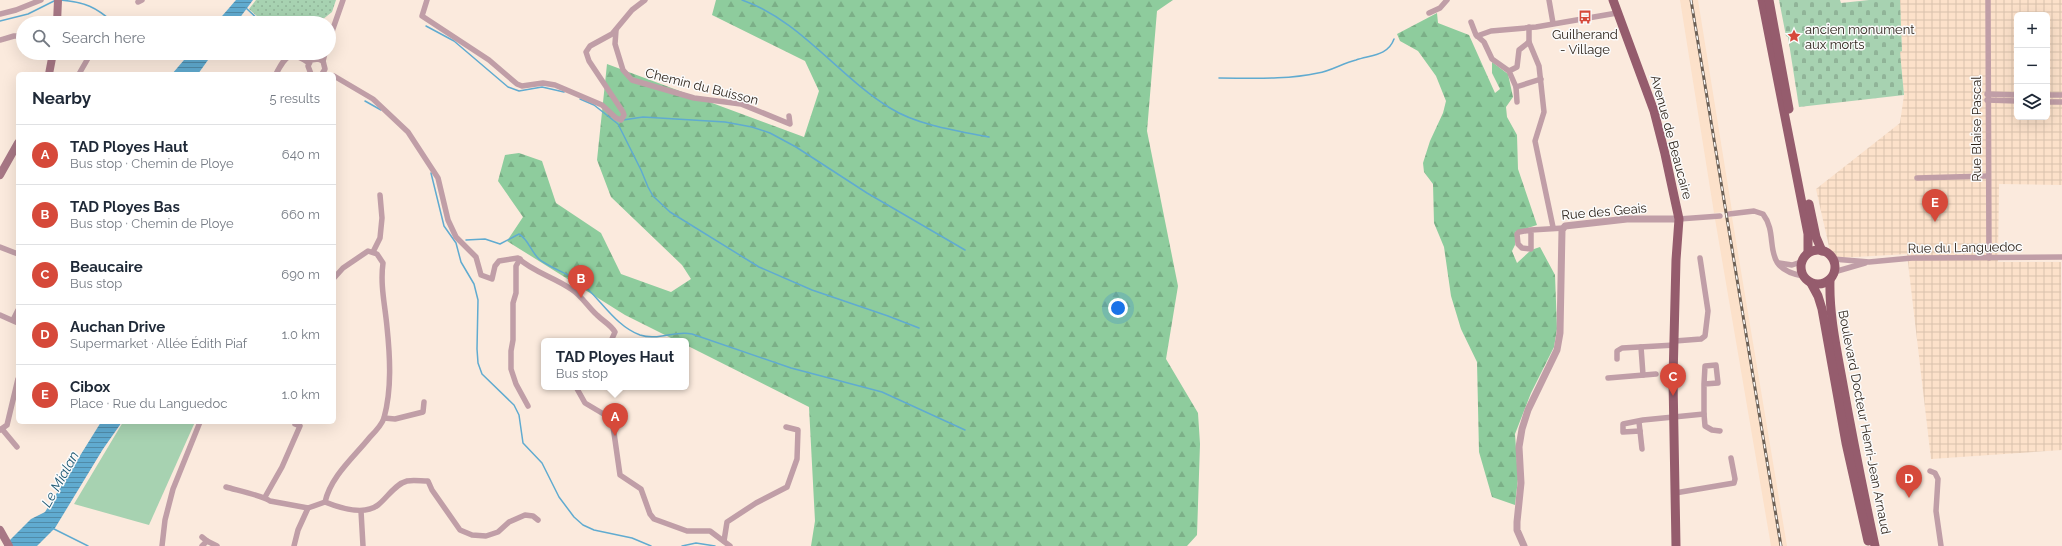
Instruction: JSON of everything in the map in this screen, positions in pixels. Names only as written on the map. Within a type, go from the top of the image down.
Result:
[{"type":"main road","name":"Avenue de Beaucaire","points":[[1613,0],[1654,111],[1666,154],[1679,219],[1676,260],[1675,343],[1678,382],[1676,417],[1679,450],[1676,460],[1676,546]]},
{"type":"main road","points":[[1763,0],[1816,237],[1822,250],[1833,259],[1832,276],[1821,284],[1811,283],[1803,276],[1801,262],[1808,253],[1808,234],[1763,0]]},
{"type":"main road","points":[[57,16],[58,2]]},
{"type":"main road","points":[[49,72],[52,60]]},
{"type":"main road","points":[[0,175],[16,147]]},
{"type":"main road","points":[[1808,253],[1822,250]]},
{"type":"main road","name":"Boulevard Docteur Henri-Jean Arnaud","points":[[1832,276],[1829,301],[1836,344],[1853,441],[1876,546]]},
{"type":"main road","name":"Boulevard Docteur Henri-Jean Arnaud","points":[[1811,283],[1818,296],[1822,309],[1846,442],[1869,546]]},
{"type":"main road","points":[[1,532],[9,546]]},
{"type":"street","points":[[0,14],[16,10],[41,0]]},
{"type":"street","points":[[336,20],[343,0]]},
{"type":"street","points":[[427,0],[422,16],[489,60],[516,84],[522,86],[543,83],[568,89],[602,105],[616,118],[621,120],[624,115],[623,112],[589,61],[586,52],[590,46],[612,34],[632,10],[645,0]]},
{"type":"street","points":[[1429,13],[1440,8],[1447,0]]},
{"type":"street","points":[[1549,0],[1553,23]]},
{"type":"street","name":"Rue Blaise Pascal","points":[[1988,0],[1988,258]]},
{"type":"street","points":[[1477,36],[1491,31],[1529,27],[1617,13]]},
{"type":"street","points":[[1471,22],[1477,36],[1484,42],[1492,59],[1509,71],[1516,87],[1517,102]]},
{"type":"street","points":[[1529,27],[1529,42],[1539,66],[1544,112],[1535,141],[1553,227]]},
{"type":"street","name":"Chemin du Buisson","points":[[617,28],[615,44],[623,70],[632,80],[694,98],[723,101],[748,106],[790,124],[789,116]]},
{"type":"street","points":[[0,40],[16,36]]},
{"type":"street","points":[[1509,71],[1517,67],[1519,50],[1529,42]]},
{"type":"street","points":[[80,72],[86,60]]},
{"type":"street","points":[[277,72],[284,60]]},
{"type":"street","points":[[303,60],[309,63]]},
{"type":"street","points":[[309,63],[314,60]]},
{"type":"street","points":[[319,60],[323,61],[325,72]]},
{"type":"street","points":[[309,63],[308,68],[310,72]]},
{"type":"street","points":[[336,77],[374,100],[408,132],[436,174],[448,220],[456,236],[476,257],[481,275],[492,279],[495,266],[499,261],[514,257],[520,259],[537,272],[573,290],[602,320],[611,325],[615,332],[612,338]]},
{"type":"street","points":[[1516,87],[1541,79]]},
{"type":"street","points":[[1987,97],[2014,95]]},
{"type":"street","points":[[2050,96],[2062,95]]},
{"type":"street","points":[[1987,97],[2014,101]]},
{"type":"street","points":[[2050,102],[2062,102]]},
{"type":"street","points":[[1917,178],[1988,176]]},
{"type":"street","points":[[372,252],[380,238],[382,218],[380,195]]},
{"type":"street","points":[[1729,214],[1754,211],[1763,214],[1767,222],[1773,253],[1779,263],[1786,271],[1803,276]]},
{"type":"street","points":[[1679,219],[1720,216]]},
{"type":"street","name":"Rue des Geais","points":[[1531,230],[1553,227],[1564,228],[1627,219],[1679,219]]},
{"type":"street","points":[[1524,546],[1517,530],[1521,483],[1519,447],[1522,429],[1528,410],[1557,350],[1560,333],[1560,240],[1562,230],[1564,228]]},
{"type":"street","points":[[0,247],[16,253]]},
{"type":"street","points":[[325,502],[328,492],[339,473],[384,418],[390,381],[388,341],[381,278],[383,263],[377,254],[368,251],[357,257],[336,276]]},
{"type":"street","name":"Rue du Languedoc","points":[[1833,259],[1869,262],[1912,258],[2062,257]]},
{"type":"street","points":[[1617,359],[1617,351],[1622,348],[1675,343],[1701,339],[1704,336],[1708,311],[1700,258]]},
{"type":"street","points":[[520,259],[516,266],[516,293],[514,303],[511,369],[516,384],[528,406]]},
{"type":"street","points":[[1779,263],[1792,265],[1801,262]]},
{"type":"street","name":"Rue du Languedoc","points":[[1832,276],[1869,262]]},
{"type":"street","points":[[0,314],[15,321]]},
{"type":"street","points":[[1641,347],[1643,375]]},
{"type":"street","points":[[1608,378],[1656,374]]},
{"type":"street","points":[[1704,384],[1705,426],[1712,430],[1720,431]]},
{"type":"street","points":[[16,387],[7,425],[1,430],[18,447]]},
{"type":"street","points":[[578,390],[585,402],[612,419],[620,474],[641,489],[650,514],[654,519],[687,531],[710,531],[730,546]]},
{"type":"street","points":[[384,418],[395,419],[423,412],[424,402]]},
{"type":"street","points":[[1640,431],[1623,432],[1623,424],[1643,420],[1704,414]]},
{"type":"street","points":[[1639,422],[1642,449]]},
{"type":"street","points":[[162,546],[173,489],[199,424]]},
{"type":"street","points":[[266,497],[282,467],[300,426],[294,424]]},
{"type":"street","points":[[724,541],[727,522],[756,503],[787,487],[797,459],[798,430],[786,427]]},
{"type":"street","points":[[1675,493],[1732,484],[1735,479],[1731,458]]},
{"type":"street","points":[[1930,471],[1935,473],[1938,479],[1936,511],[1941,546]]},
{"type":"street","points":[[226,487],[257,497],[266,497],[270,501],[308,508],[325,502],[338,507],[361,511],[378,505],[390,492],[406,481],[428,481],[432,490],[460,530],[486,536],[498,532],[509,522],[525,514],[533,516],[538,520]]},
{"type":"street","points":[[294,546],[298,530],[308,508]]},
{"type":"street","points":[[361,511],[363,546]]},
{"type":"street","points":[[202,546],[205,539],[217,546]]},
{"type":"shaded area","points":[[1680,0],[1698,0],[1732,211],[1714,213]]},
{"type":"shaded area","points":[[1900,0],[2062,0],[2062,185],[1999,184],[1998,262],[2061,262],[2062,450],[1931,459],[1907,254],[1838,258],[1830,251],[1816,189],[1900,123],[1904,95],[1900,52],[1902,51]]},
{"type":"shaded area","points":[[1732,217],[1787,546],[1771,546],[1715,219]]},
{"type":"green space","points":[[256,0],[336,0],[332,12],[327,16],[257,16],[249,9]]},
{"type":"green space","points":[[716,0],[1173,0],[1157,11],[1147,131],[1178,286],[1166,359],[1198,413],[1200,444],[1197,535],[1187,546],[811,546],[815,521],[809,407],[689,347],[689,338],[671,338],[625,315],[507,241],[523,217],[498,181],[505,155],[519,153],[542,161],[556,203],[601,233],[621,274],[671,292],[691,279],[682,265],[611,197],[597,160],[607,64],[804,137],[819,91],[805,61],[712,15]]},
{"type":"green space","points":[[1779,0],[1840,0],[1841,3],[1869,0],[1900,0],[1902,51],[1900,52],[1904,95],[1799,107],[1788,37],[1786,36]]},
{"type":"green space","points":[[1437,13],[1438,23],[1469,35],[1495,93],[1500,89],[1492,73],[1492,62],[1508,74],[1513,97],[1506,107],[1507,117],[1517,135],[1518,169],[1537,225],[1515,232],[1515,245],[1512,251],[1517,263],[1531,250],[1540,247],[1555,275],[1557,329],[1554,347],[1531,393],[1515,434],[1518,479],[1515,505],[1492,497],[1479,452],[1477,362],[1461,329],[1451,296],[1444,247],[1434,223],[1433,184],[1424,172],[1423,163],[1430,141],[1443,113],[1446,101],[1436,76],[1418,51],[1400,41],[1397,34]]},
{"type":"green space","points":[[122,424],[194,424],[149,525],[74,504]]},
{"type":"water","points":[[236,0],[253,0],[241,16],[222,16]]},
{"type":"water","points":[[184,60],[208,60],[199,72],[174,72]]},
{"type":"water","name":"Le Mialan","points":[[100,424],[121,424],[103,449],[55,528],[37,546],[4,546],[31,519],[45,512]]},
{"type":"waterway","points":[[60,0],[90,6],[105,16]]},
{"type":"waterway","points":[[742,0],[763,9],[782,21],[801,35],[871,95],[890,108],[912,119],[925,123],[951,130],[989,137]]},
{"type":"waterway","points":[[20,16],[28,14],[54,1]]},
{"type":"waterway","points":[[246,8],[255,16]]},
{"type":"waterway","points":[[0,21],[16,17]]},
{"type":"waterway","points":[[426,26],[454,41],[508,87],[519,91],[542,87],[564,92]]},
{"type":"waterway","points":[[1219,78],[1281,78],[1323,72],[1351,61],[1383,52],[1388,49],[1394,39]]},
{"type":"waterway","points":[[580,99],[594,105],[618,124],[653,196],[670,212],[759,267],[812,290],[919,328]]},
{"type":"waterway","points":[[365,101],[381,110]]},
{"type":"waterway","points":[[623,120],[643,117],[725,122],[752,127],[770,133],[796,147],[867,193],[965,250]]},
{"type":"waterway","points":[[431,173],[444,226],[456,243],[461,262],[474,284],[478,300],[478,363],[482,374],[514,405],[519,415],[523,443],[542,463],[559,497],[574,517],[583,525],[594,530],[632,538],[651,546]]},
{"type":"waterway","points":[[466,240],[485,239],[500,244],[519,234],[525,239],[541,261],[580,282],[615,318],[631,331],[640,335],[653,337],[679,333],[692,334],[791,368],[882,392],[965,430]]},
{"type":"waterway","points":[[52,528],[88,546]]},
{"type":"waterway","points":[[682,546],[696,543],[715,546]]},
{"type":"railway","points":[[1691,0],[1781,546]]},
{"type":"place","name":"Guilherand - Village","points":[[1585,17]]},
{"type":"place","name":"ancien monument aux morts","points":[[1794,36]]},
{"type":"place","name":"Cibox","points":[[1935,222]]},
{"type":"place","name":"TAD Ployes Bas","points":[[581,298]]},
{"type":"place","name":"Beaucaire","points":[[1673,396]]},
{"type":"place","name":"TAD Ployes Haut","points":[[615,436]]},
{"type":"place","name":"Auchan Drive","points":[[1909,498]]}]
